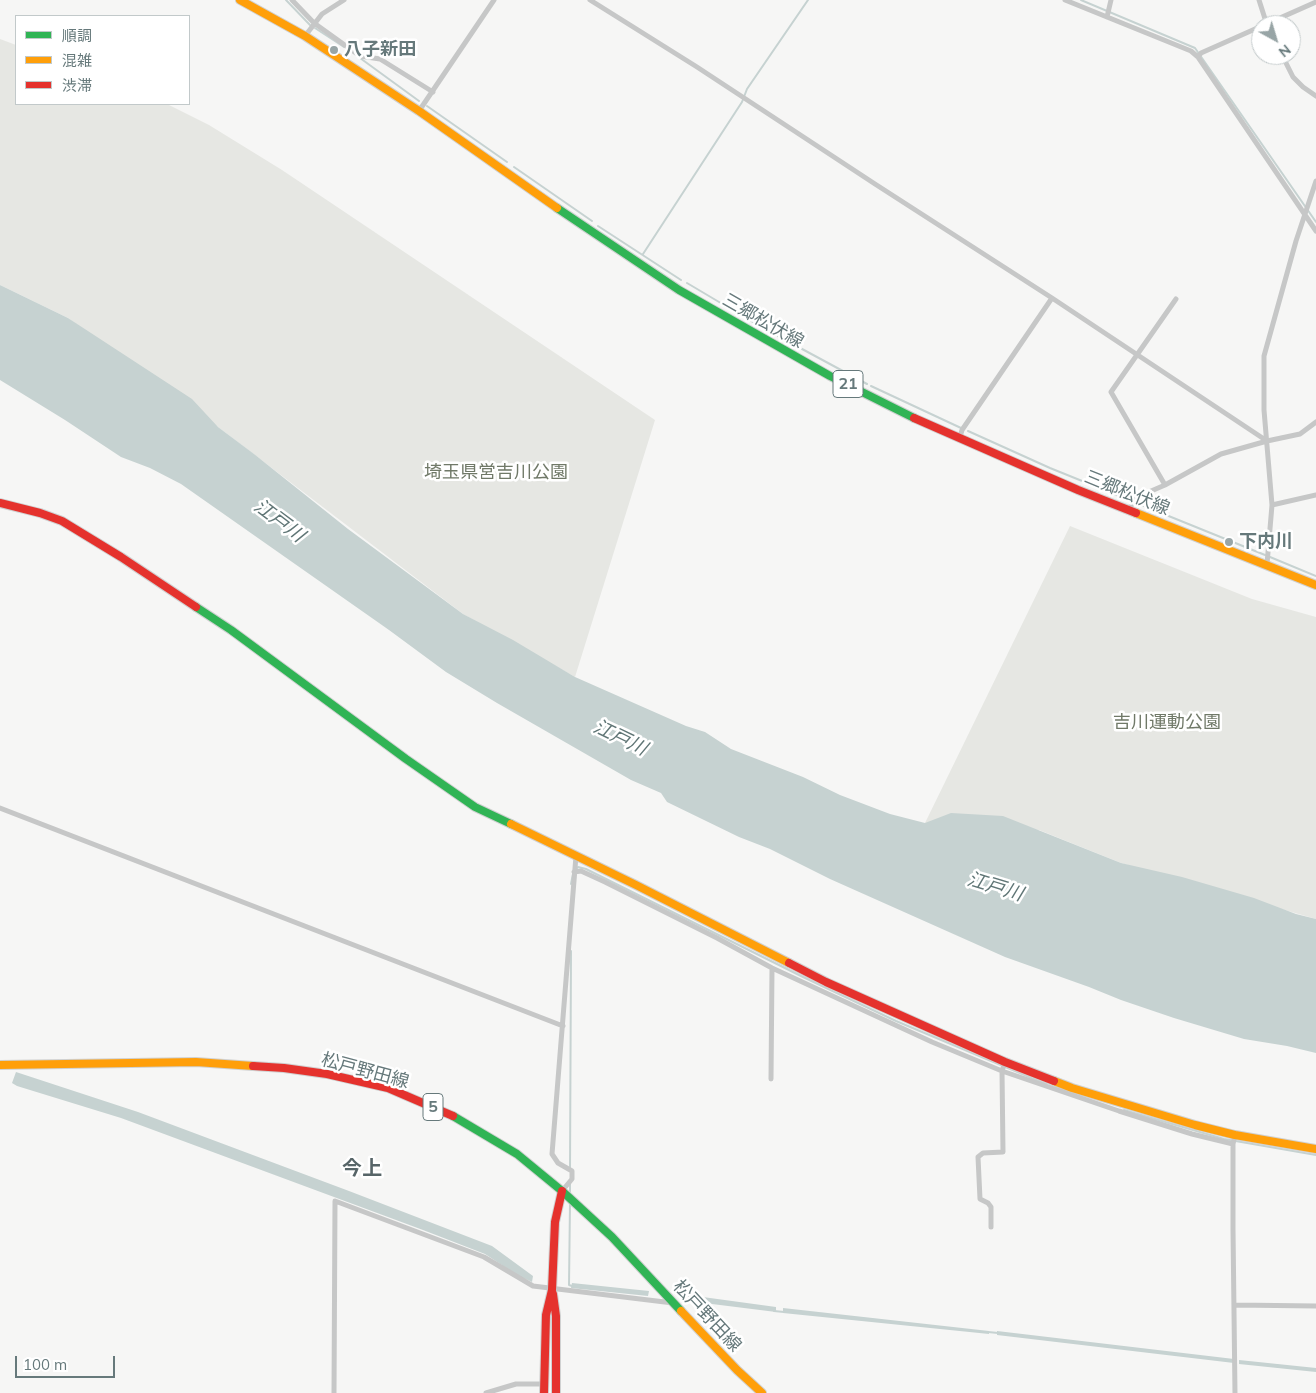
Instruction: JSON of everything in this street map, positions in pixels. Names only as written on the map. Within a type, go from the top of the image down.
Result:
[{"type":"main road","name":"三郷松伏線","points":[[240,0],[305,36],[419,111],[590,232],[679,290],[830,376],[901,412],[1078,490],[1267,561],[1316,584]]},
{"type":"main road","points":[[0,503],[54,518],[85,534],[231,630],[421,770],[475,807],[826,982],[1005,1062],[1120,1103],[1235,1135],[1316,1149]]},
{"type":"main road","name":"松戸野田線","points":[[0,1065],[196,1062],[284,1068],[327,1074],[388,1088],[451,1115],[517,1154],[562,1191],[612,1238],[737,1370],[762,1393]]},
{"type":"main road","points":[[544,1393],[546,1315],[552,1290],[555,1222],[562,1191]]},
{"type":"main road","points":[[552,1290],[556,1316],[556,1393]]},
{"type":"street","points":[[292,0],[314,24],[360,56],[380,59],[433,92]]},
{"type":"street","points":[[305,36],[322,14],[344,0]]},
{"type":"street","points":[[419,111],[494,0]]},
{"type":"street","points":[[590,0],[697,67],[1052,298],[1267,441]]},
{"type":"street","points":[[1064,0],[1191,51],[1198,57],[1316,231]]},
{"type":"street","points":[[1107,18],[1112,0]]},
{"type":"street","points":[[1259,0],[1264,15]]},
{"type":"street","points":[[1287,15],[1316,2]]},
{"type":"street","points":[[1198,57],[1201,53],[1251,31]]},
{"type":"street","points":[[1287,65],[1292,77],[1316,96]]},
{"type":"street","points":[[1267,561],[1272,504],[1264,410],[1264,356],[1316,181]]},
{"type":"street","points":[[960,437],[962,430],[1052,298]]},
{"type":"street","points":[[1166,485],[1111,392],[1176,299]]},
{"type":"street","points":[[1130,508],[1136,498],[1166,485],[1221,454],[1300,434],[1316,422]]},
{"type":"street","points":[[1272,504],[1316,495]]},
{"type":"street","points":[[0,808],[563,1026]]},
{"type":"street","points":[[562,1191],[572,1179],[572,1171],[558,1163],[552,1154],[576,856]]},
{"type":"street","points":[[574,872],[581,871],[605,882],[772,968],[932,1042],[1002,1071],[1119,1111],[1192,1134],[1233,1144]]},
{"type":"street","points":[[771,1078],[772,968]]},
{"type":"street","points":[[991,1227],[991,1207],[980,1199],[978,1157],[983,1153],[1003,1152],[1002,1071],[1005,1062]]},
{"type":"street","points":[[1235,1135],[1233,1144],[1235,1393]]},
{"type":"street","points":[[334,1393],[335,1201],[484,1256],[533,1286],[552,1290],[674,1303]]},
{"type":"street","points":[[1235,1305],[1316,1306]]},
{"type":"street","points":[[486,1393],[516,1384],[544,1384]]},
{"type":"green space","name":"埼玉県営吉川公園","points":[[0,39],[15,45],[15,105],[169,105],[209,125],[282,170],[655,420],[575,677],[463,614],[218,427],[68,318],[0,285]]},
{"type":"green space","name":"吉川運動公園","points":[[1070,526],[1252,599],[1316,617],[1316,919],[1121,863],[1039,830],[925,823]]},
{"type":"water","name":"江戸川","points":[[0,285],[68,318],[192,399],[218,427],[348,529],[463,614],[513,640],[575,677],[686,726],[705,732],[731,749],[890,814],[925,823],[951,813],[1003,816],[1121,863],[1182,877],[1316,919],[1316,1053],[1244,1039],[1174,1018],[1005,957],[830,879],[667,802],[661,793],[631,780],[497,703],[446,672],[181,484],[150,468],[121,457],[0,380]]},
{"type":"water","points":[[16,1072],[138,1112],[492,1246],[533,1276],[532,1282],[517,1275],[485,1254],[423,1230],[121,1118],[17,1086],[12,1083]]},
{"type":"water","points":[[572,1283],[649,1291],[648,1296],[571,1288]]},
{"type":"water","points":[[688,1295],[776,1307],[776,1312],[688,1301]]},
{"type":"water","points":[[783,1308],[989,1331],[989,1334],[783,1313]]},
{"type":"water","points":[[997,1331],[1234,1359],[1234,1363],[997,1335]]},
{"type":"water","points":[[1239,1360],[1316,1368],[1316,1372],[1239,1364]]},
{"type":"waterway","points":[[286,0],[310,25]]},
{"type":"waterway","points":[[643,254],[742,102],[747,89],[808,0]]},
{"type":"waterway","points":[[1081,0],[1195,48],[1316,222]]},
{"type":"waterway","points":[[315,28],[344,47]]},
{"type":"waterway","points":[[360,58],[419,101]]},
{"type":"waterway","points":[[427,106],[507,162]]},
{"type":"waterway","points":[[514,167],[592,221]]},
{"type":"waterway","points":[[598,226],[681,280]]},
{"type":"waterway","points":[[687,283],[773,334]]},
{"type":"waterway","points":[[778,336],[867,384]]},
{"type":"waterway","points":[[871,386],[961,428]]},
{"type":"waterway","points":[[968,431],[1050,468],[1265,555]]},
{"type":"waterway","points":[[1270,557],[1316,576]]},
{"type":"waterway","points":[[577,868],[586,869],[896,1021],[1046,1084]]},
{"type":"waterway","points":[[571,884],[573,874]]},
{"type":"waterway","points":[[570,1169],[571,951]]},
{"type":"waterway","points":[[1124,1110],[1224,1139],[1316,1155]]},
{"type":"waterway","points":[[570,1183],[570,1194]]},
{"type":"waterway","points":[[570,1203],[569,1285],[572,1286]]},
{"type":"waterway","points":[[774,1311],[784,1312]]},
{"type":"waterway","points":[[988,1332],[998,1333]]},
{"type":"traffic: fast","points":[[557,208],[679,290],[830,376],[914,418]]},
{"type":"traffic: fast","points":[[196,607],[231,630],[406,759],[475,807],[511,824]]},
{"type":"traffic: fast","points":[[453,1116],[517,1154],[562,1191],[612,1237],[681,1311]]},
{"type":"traffic: slow","points":[[240,0],[305,36],[419,111],[557,208]]},
{"type":"traffic: slow","points":[[1136,513],[1316,585]]},
{"type":"traffic: slow","points":[[511,824],[789,963]]},
{"type":"traffic: slow","points":[[0,1065],[196,1062],[253,1066]]},
{"type":"traffic: slow","points":[[1054,1081],[1195,1125],[1235,1135],[1316,1149]]},
{"type":"traffic: slow","points":[[681,1311],[737,1370],[762,1393]]},
{"type":"traffic: jam","points":[[914,418],[1078,490],[1136,513]]},
{"type":"traffic: jam","points":[[0,503],[40,513],[62,521],[121,557],[196,607]]},
{"type":"traffic: jam","points":[[789,963],[826,982],[1005,1062],[1054,1081]]},
{"type":"traffic: jam","points":[[253,1066],[327,1074],[388,1088],[453,1116]]},
{"type":"traffic: jam","points":[[544,1393],[546,1315],[552,1290],[555,1222],[562,1191]]},
{"type":"traffic: jam","points":[[553,1294],[556,1316],[556,1393]]},
{"type":"place","name":"八子新田","points":[[334,50]]},
{"type":"place","name":"下内川","points":[[1229,542]]},
{"type":"district","name":"今上","points":[[362,1169]]}]
